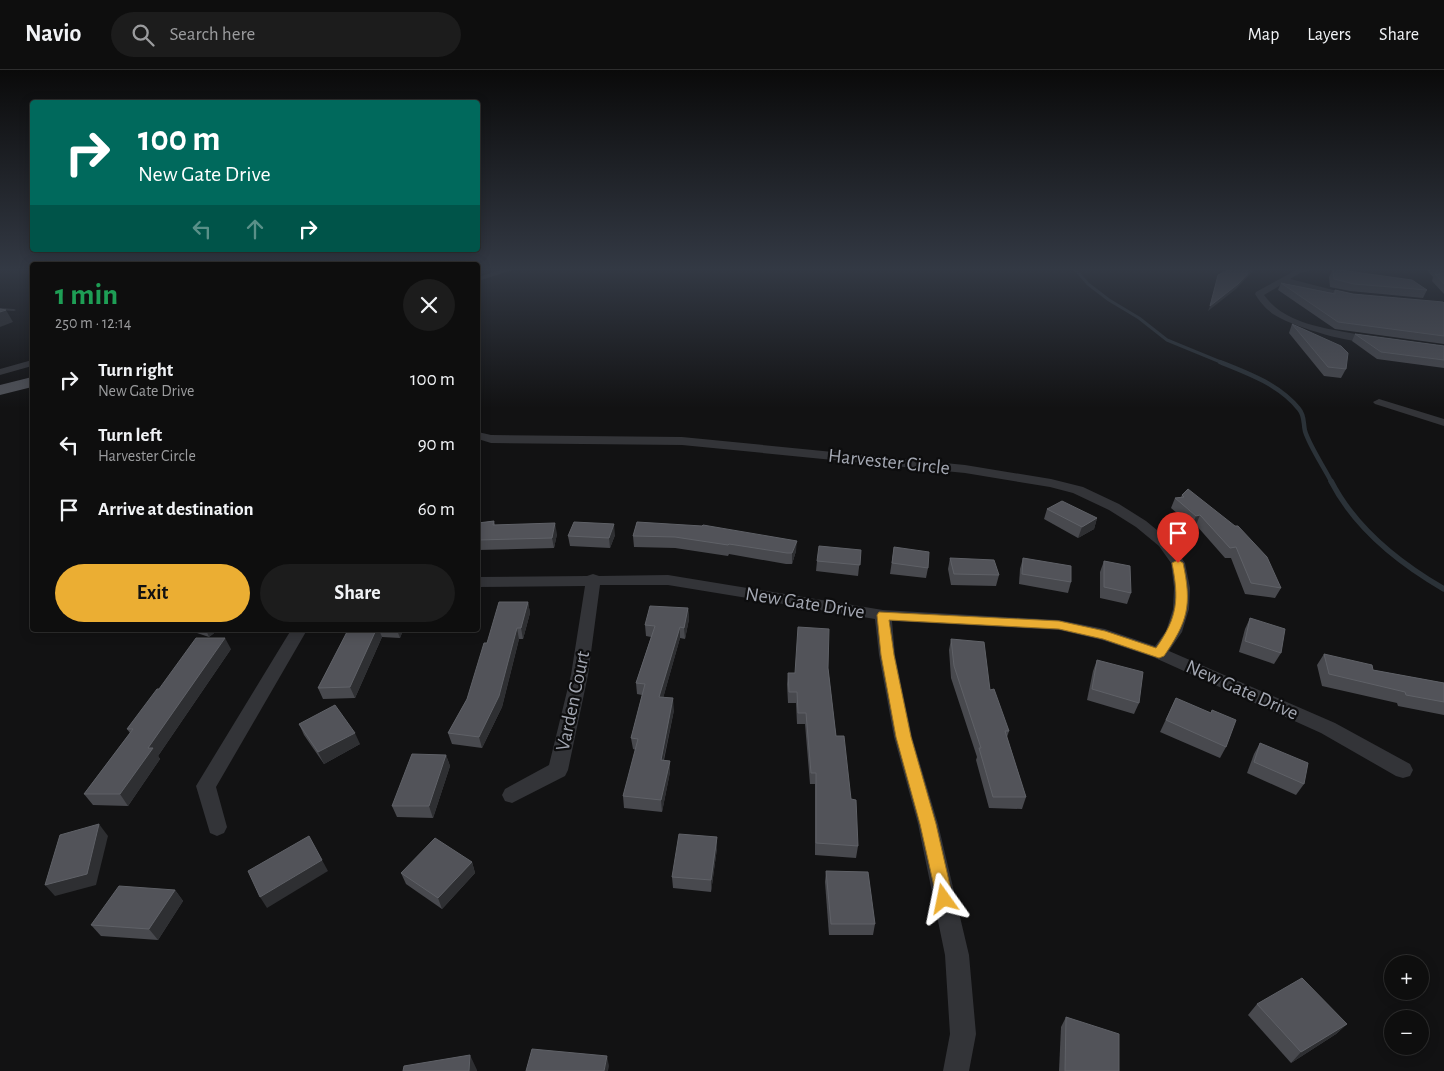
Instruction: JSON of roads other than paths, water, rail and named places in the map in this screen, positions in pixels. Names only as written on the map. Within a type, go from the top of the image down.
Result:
[{"type":"main road","points":[[0,390],[30,382]]},
{"type":"main road","points":[[0,401],[30,394]]},
{"type":"street","points":[[1282,315],[1324,333],[1385,342]]},
{"type":"street","points":[[0,372],[30,364]]},
{"type":"street","points":[[1379,402],[1444,423]]},
{"type":"street","name":"Harvester Circle","points":[[480,436],[511,439],[682,441],[965,469],[1051,483],[1078,490],[1114,507],[1141,524],[1164,543],[1178,563],[1182,588],[1181,609],[1174,632],[1159,653]]},
{"type":"street","name":"New Gate Drive","points":[[480,582],[593,579],[668,580],[883,615],[1059,625],[1105,635],[1159,653],[1328,728],[1403,770]]},
{"type":"street","name":"Varden Court","points":[[512,794],[558,770],[570,724],[585,648],[593,579]]},
{"type":"street","points":[[883,615],[887,655],[903,737],[928,824],[957,954],[963,1034],[956,1071]]},
{"type":"street","points":[[217,827],[206,786],[297,632]]},
{"type":"waterway","points":[[1134,315],[1167,340],[1223,363]]},
{"type":"waterway","points":[[1220,362],[1273,386],[1291,401],[1301,412],[1307,437],[1332,483]]},
{"type":"waterway","points":[[1331,481],[1352,514],[1365,529],[1395,556],[1444,589]]}]
